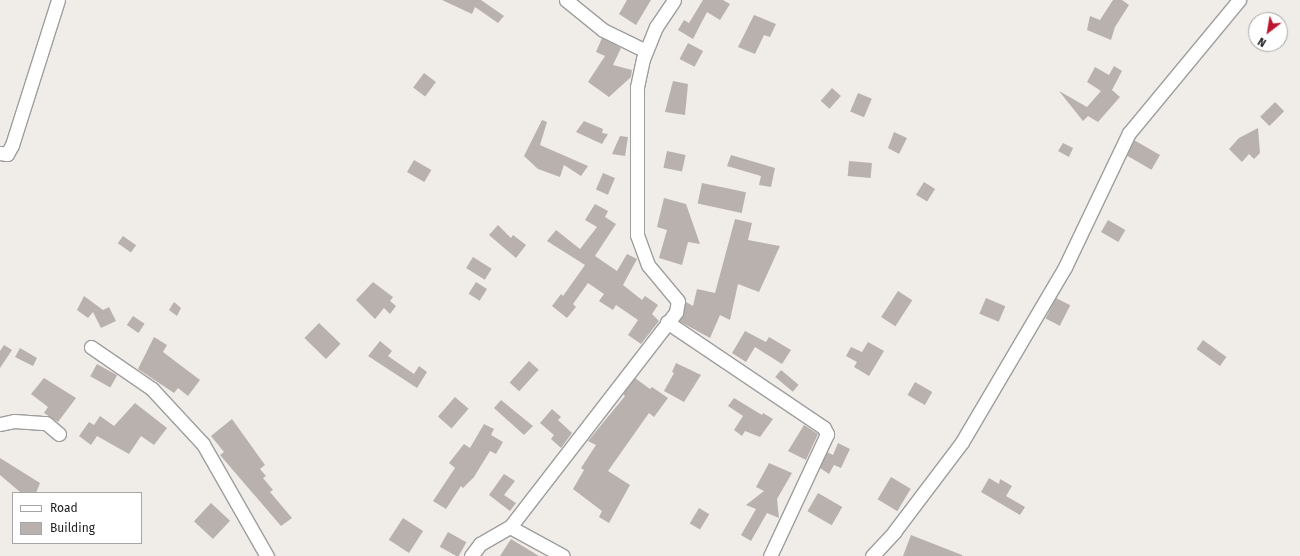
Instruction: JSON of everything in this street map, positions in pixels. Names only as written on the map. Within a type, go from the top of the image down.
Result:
[{"type":"street","points":[[0,153],[7,154],[12,145],[58,0]]},
{"type":"street","points":[[566,0],[603,30],[646,52]]},
{"type":"street","points":[[470,556],[480,544],[510,527],[676,312],[678,301],[648,264],[637,235],[636,86],[646,52],[656,27],[674,0]]},
{"type":"street","points":[[872,556],[894,532],[962,442],[1065,267],[1129,133],[1239,0]]},
{"type":"street","points":[[667,322],[824,428],[827,434],[770,556]]},
{"type":"street","points":[[91,347],[152,390],[203,444],[267,556]]},
{"type":"street","points":[[0,424],[14,421],[46,423],[59,434]]},
{"type":"street","points":[[510,527],[563,556]]},
{"type":"building","points":[[442,0],[481,0],[504,16],[498,23],[475,7],[472,14]]},
{"type":"building","points":[[627,0],[651,0],[636,25],[619,14]]},
{"type":"building","points":[[703,0],[723,0],[730,4],[720,20],[707,12],[693,39],[678,30],[684,20],[689,23]]},
{"type":"building","points":[[1113,0],[1122,0],[1129,5],[1115,27],[1111,40],[1087,30],[1090,16],[1100,20]]},
{"type":"building","points":[[754,15],[776,24],[770,37],[764,35],[755,54],[738,47]]},
{"type":"building","points":[[602,38],[621,48],[613,65],[632,70],[631,77],[609,97],[588,82],[605,56],[596,52]]},
{"type":"building","points":[[688,43],[703,51],[695,67],[680,59]]},
{"type":"building","points":[[1114,66],[1122,71],[1112,90],[1120,97],[1098,122],[1088,116],[1083,121],[1059,91],[1087,107],[1101,91],[1087,82],[1095,67],[1109,75]]},
{"type":"building","points":[[424,73],[436,82],[425,96],[413,87]]},
{"type":"building","points":[[673,81],[688,84],[685,115],[665,112]]},
{"type":"building","points":[[832,88],[841,96],[830,109],[821,101]]},
{"type":"building","points":[[858,93],[872,99],[864,117],[850,111]]},
{"type":"building","points":[[1275,102],[1284,111],[1269,126],[1260,117]]},
{"type":"building","points":[[542,120],[547,122],[540,145],[588,166],[581,176],[564,165],[560,177],[538,169],[524,156]]},
{"type":"building","points":[[584,121],[603,129],[602,133],[608,134],[602,144],[576,132]]},
{"type":"building","points":[[1258,128],[1260,153],[1254,159],[1249,154],[1242,162],[1229,149],[1239,138]]},
{"type":"building","points":[[894,132],[907,138],[899,154],[888,148]]},
{"type":"building","points":[[620,136],[628,137],[625,156],[612,154]]},
{"type":"building","points":[[1134,140],[1160,155],[1151,170],[1126,155]]},
{"type":"building","points":[[1063,143],[1073,148],[1069,157],[1058,151]]},
{"type":"building","points":[[667,151],[686,155],[682,172],[663,168]]},
{"type":"building","points":[[731,155],[775,168],[771,187],[759,185],[761,176],[727,166]]},
{"type":"building","points":[[414,160],[431,170],[424,182],[407,172]]},
{"type":"building","points":[[849,161],[872,163],[871,178],[848,176]]},
{"type":"building","points":[[603,173],[615,178],[608,195],[596,190]]},
{"type":"building","points":[[924,182],[935,189],[927,202],[916,195]]},
{"type":"building","points":[[702,183],[746,192],[742,213],[698,204]]},
{"type":"building","points":[[664,198],[686,204],[700,244],[688,242],[682,265],[659,258],[667,230],[657,227]]},
{"type":"building","points":[[595,204],[608,211],[605,217],[616,224],[595,256],[617,271],[627,254],[637,259],[623,285],[642,300],[645,296],[658,305],[652,314],[659,321],[641,344],[628,335],[638,320],[616,305],[613,310],[599,301],[604,294],[588,283],[573,304],[576,307],[567,318],[552,306],[561,294],[563,296],[585,265],[547,241],[556,230],[580,249],[597,227],[585,220]]},
{"type":"building","points":[[735,219],[752,223],[748,240],[780,246],[759,292],[738,284],[730,320],[720,315],[710,338],[679,321],[686,302],[693,306],[697,289],[715,293]]},
{"type":"building","points":[[1108,220],[1125,230],[1118,242],[1101,232]]},
{"type":"building","points":[[498,225],[511,238],[513,235],[526,245],[516,258],[489,235]]},
{"type":"building","points":[[123,236],[136,245],[131,253],[118,243]]},
{"type":"building","points":[[473,257],[492,269],[485,280],[466,268]]},
{"type":"building","points":[[373,282],[393,297],[390,301],[396,306],[390,314],[384,308],[375,319],[356,300]]},
{"type":"building","points":[[476,282],[487,289],[480,301],[469,294]]},
{"type":"building","points":[[898,291],[912,300],[895,326],[881,317]]},
{"type":"building","points":[[84,296],[103,310],[109,307],[116,321],[101,328],[93,312],[88,318],[77,310]]},
{"type":"building","points":[[986,298],[1005,306],[999,322],[979,314]]},
{"type":"building","points":[[1056,298],[1070,305],[1060,326],[1046,318]]},
{"type":"building","points":[[174,302],[181,308],[177,316],[169,310]]},
{"type":"building","points":[[133,316],[145,324],[138,333],[127,325]]},
{"type":"building","points":[[319,323],[341,344],[326,359],[304,338]]},
{"type":"building","points":[[745,331],[766,342],[769,337],[791,350],[782,364],[755,347],[746,362],[732,353]]},
{"type":"building","points":[[154,337],[167,345],[163,352],[200,380],[188,396],[178,388],[174,393],[138,369]]},
{"type":"building","points":[[1203,340],[1226,357],[1220,366],[1197,349]]},
{"type":"building","points":[[380,341],[392,351],[388,356],[414,374],[419,366],[427,372],[417,388],[368,356]]},
{"type":"building","points":[[868,342],[884,351],[869,376],[854,367],[857,362],[846,356],[851,347],[862,352]]},
{"type":"building","points":[[4,345],[12,350],[0,368],[0,351]]},
{"type":"building","points":[[20,348],[37,358],[33,366],[15,357]]},
{"type":"building","points":[[529,361],[539,370],[519,391],[510,383]]},
{"type":"building","points":[[676,363],[701,375],[684,402],[664,391],[674,373],[672,372]]},
{"type":"building","points":[[97,364],[117,375],[110,387],[90,376]]},
{"type":"building","points":[[781,370],[799,385],[793,392],[775,377]]},
{"type":"building","points":[[44,378],[76,398],[58,422],[44,413],[48,407],[31,394]]},
{"type":"building","points":[[635,378],[650,389],[652,387],[668,398],[654,417],[649,413],[608,471],[630,485],[609,523],[599,517],[602,511],[573,489],[584,470],[581,468],[596,445],[588,441],[625,396],[623,394]]},
{"type":"building","points":[[915,382],[932,392],[925,405],[908,395]]},
{"type":"building","points":[[455,397],[469,409],[452,428],[438,417]]},
{"type":"building","points":[[734,398],[762,415],[763,413],[773,419],[760,437],[745,431],[742,436],[734,430],[743,416],[728,406]]},
{"type":"building","points":[[501,400],[533,426],[524,435],[494,408]]},
{"type":"building","points":[[135,403],[167,428],[154,445],[141,436],[129,454],[97,436],[91,445],[79,436],[89,422],[94,425],[100,416],[114,426]]},
{"type":"building","points":[[552,409],[561,417],[558,420],[572,433],[561,448],[551,439],[554,435],[540,423]]},
{"type":"building","points":[[232,419],[265,465],[260,469],[266,476],[263,478],[273,490],[270,492],[292,518],[281,526],[220,455],[224,452],[211,436]]},
{"type":"building","points":[[484,424],[494,429],[491,435],[503,442],[496,454],[490,451],[474,477],[463,488],[461,486],[446,509],[433,501],[455,468],[449,463],[464,444],[470,448]]},
{"type":"building","points":[[804,425],[818,434],[806,460],[788,451]]},
{"type":"building","points":[[838,443],[850,449],[841,468],[834,465],[829,474],[820,468],[827,452],[833,455]]},
{"type":"building","points":[[0,458],[40,483],[36,492],[20,492],[0,475]]},
{"type":"building","points":[[769,463],[792,473],[777,499],[779,518],[767,513],[751,541],[741,535],[756,509],[746,505],[764,491],[756,487]]},
{"type":"building","points":[[504,474],[515,481],[504,495],[516,503],[510,511],[489,495]]},
{"type":"building","points":[[891,477],[911,489],[897,511],[878,499]]},
{"type":"building","points":[[989,478],[999,484],[1000,479],[1012,486],[1006,496],[1025,507],[1020,515],[981,492]]},
{"type":"building","points":[[818,493],[842,507],[832,525],[808,511]]},
{"type":"building","points":[[211,503],[230,521],[213,539],[194,521]]},
{"type":"building","points":[[699,508],[709,514],[700,530],[690,523]]},
{"type":"building","points":[[403,518],[423,531],[409,553],[389,540]]},
{"type":"building","points":[[448,532],[466,542],[459,556],[440,547]]},
{"type":"building","points":[[911,535],[962,555],[962,556],[903,556]]},
{"type":"building","points":[[511,539],[539,556],[500,556]]}]
